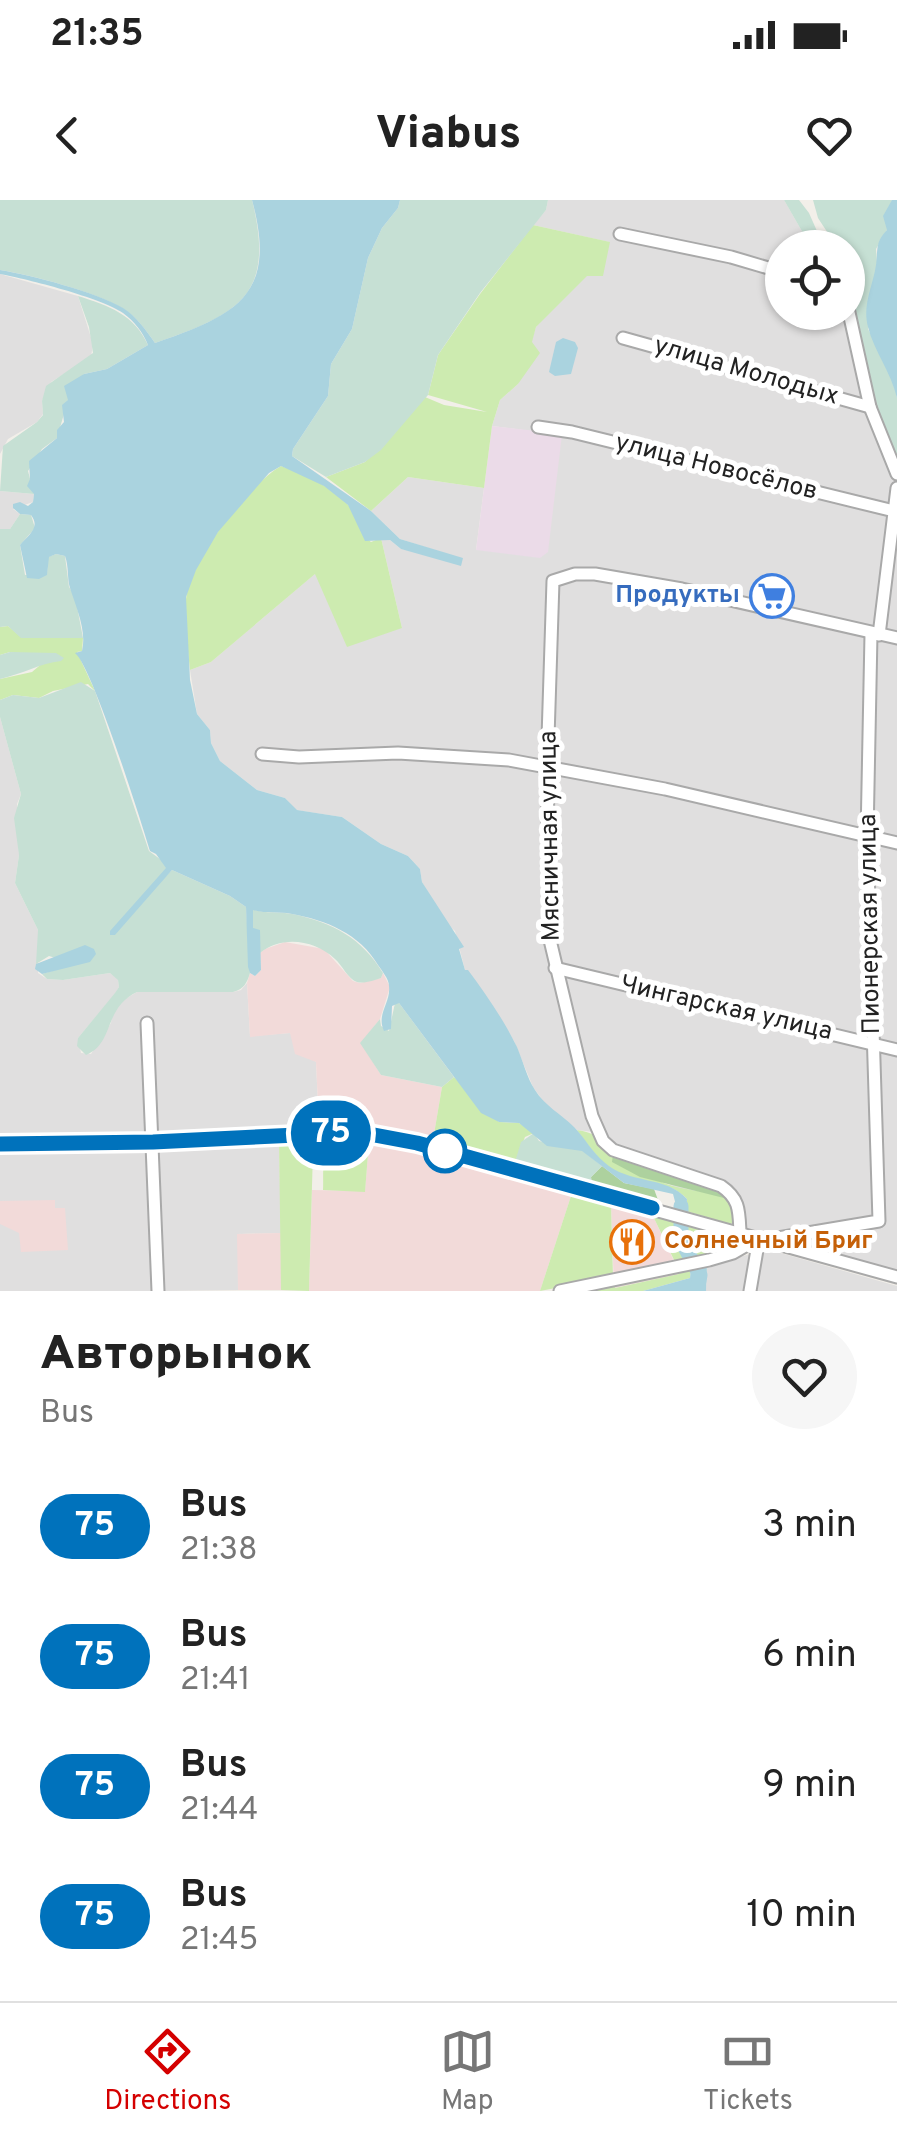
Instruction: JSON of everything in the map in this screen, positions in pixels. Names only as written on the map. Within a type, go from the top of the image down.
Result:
[{"type":"street","points":[[620,234],[765,267]]},
{"type":"street","points":[[853,330],[870,406],[897,474]]},
{"type":"street","name":"улица Молодых","points":[[622,338],[870,406]]},
{"type":"street","name":"улица Новосёлов","points":[[538,427],[894,511]]},
{"type":"street","name":"Пионерская улица","points":[[763,1239],[880,1221],[866,836],[875,635],[897,488]]},
{"type":"street","name":"Мясничная улица","points":[[740,1233],[736,1198],[721,1186],[613,1150],[602,1141],[592,1116],[550,940],[547,769],[554,581],[575,574],[595,574],[682,589],[875,635]]},
{"type":"street","points":[[875,635],[897,638]]},
{"type":"street","points":[[262,754],[299,758],[398,752],[528,763],[664,789],[897,844]]},
{"type":"street","name":"Чингарская улица","points":[[554,968],[897,1050]]},
{"type":"street","points":[[147,1023],[158,1291]]},
{"type":"street","points":[[0,1144],[369,1134],[417,1143],[897,1278]]},
{"type":"street","points":[[560,1291],[709,1260],[763,1239]]},
{"type":"street","points":[[750,1291],[763,1239]]},
{"type":"shaded area","points":[[548,200],[784,200],[801,230],[765,230],[765,330],[858,330],[877,412],[897,455],[897,1271],[730,1224],[736,1221],[610,1151],[593,1132],[577,1130],[546,1105],[533,1087],[514,1041],[465,970],[455,931],[422,882],[420,869],[408,856],[381,844],[342,817],[296,810],[285,798],[257,790],[220,761],[211,743],[210,730],[197,714],[190,670],[211,662],[316,573],[402,628],[381,538],[401,549],[463,559],[400,539],[371,511],[408,477],[484,488],[476,550],[562,435],[492,426],[500,400],[518,384],[536,327],[609,242],[533,225],[546,210]]},
{"type":"shaded area","points":[[0,274],[78,296],[93,344],[91,357],[51,382],[42,401],[43,414],[37,422],[8,439],[0,454]]},
{"type":"shaded area","points":[[492,426],[562,434],[548,552],[540,558],[476,550]]},
{"type":"shaded area","points":[[0,491],[34,494],[33,502],[13,509],[20,514],[10,529],[0,529]]},
{"type":"shaded area","points":[[0,717],[21,794],[17,804],[19,855],[15,883],[38,930],[38,973],[47,979],[63,980],[110,973],[118,979],[115,994],[78,1038],[81,1053],[91,1054],[111,1023],[113,1011],[137,992],[233,992],[247,983],[250,1036],[290,1033],[316,1062],[319,1127],[159,1138],[0,1140]]},
{"type":"shaded area","points":[[285,942],[324,949],[353,981],[381,978],[383,973],[390,987],[380,1019],[361,1043],[381,1075],[442,1087],[433,1140],[371,1129],[319,1127],[316,1062],[295,1054],[290,1033],[250,1037],[250,973],[255,976],[261,970],[260,953]]},
{"type":"shaded area","points":[[369,1141],[404,1144],[572,1193],[540,1291],[309,1291],[312,1190],[365,1191]]},
{"type":"shaded area","points":[[279,1142],[281,1233],[238,1234],[238,1290],[163,1291],[156,1150]]},
{"type":"shaded area","points":[[147,1146],[153,1291],[0,1291],[0,1149]]},
{"type":"shaded area","points":[[55,1200],[55,1208],[65,1208],[68,1250],[21,1252],[19,1233],[0,1224],[0,1201]]},
{"type":"shaded area","points":[[611,1205],[653,1216],[680,1274],[614,1288]]},
{"type":"shaded area","points":[[281,1233],[281,1290],[238,1290],[237,1234]]},
{"type":"shaded area","points":[[770,1250],[897,1286],[897,1291],[706,1291],[707,1264]]},
{"type":"green space","points":[[0,200],[252,200],[259,259],[254,280],[244,297],[229,310],[155,343],[132,315],[110,302],[63,285],[0,270]]},
{"type":"green space","points":[[400,200],[548,200],[546,210],[480,293],[438,355],[428,395],[381,450],[365,462],[326,477],[292,456],[293,449],[328,396],[331,364],[352,329],[368,258]]},
{"type":"green space","points":[[784,200],[799,200],[816,230],[801,230]]},
{"type":"green space","points":[[813,200],[892,200],[887,230],[876,249],[868,329],[894,379],[897,455],[877,406],[857,330],[865,330],[865,230],[826,230]]},
{"type":"green space","points":[[533,225],[610,242],[603,276],[587,276],[536,327],[532,342],[540,353],[518,384],[500,400],[492,426],[484,488],[408,477],[371,511],[326,477],[365,462],[425,397],[444,405],[487,412],[428,395],[438,355]]},
{"type":"green space","points":[[78,296],[128,319],[148,345],[107,369],[84,374],[68,400],[57,438],[42,449],[28,471],[34,494],[0,491],[3,446],[43,415],[46,386],[93,353]]},
{"type":"green space","points":[[281,466],[336,494],[351,508],[371,542],[381,538],[402,628],[347,647],[315,574],[211,662],[190,670],[185,608],[198,564],[237,506]]},
{"type":"green space","points":[[20,514],[31,515],[35,528],[20,545],[25,575],[47,574],[48,557],[65,556],[83,638],[21,638],[8,626],[0,627],[0,529],[10,529]]},
{"type":"green space","points":[[8,626],[22,638],[83,638],[82,651],[77,652],[95,691],[88,684],[39,698],[13,695],[0,700],[0,679],[32,672],[45,661],[54,662],[10,652],[0,655],[0,627]]},
{"type":"green space","points":[[56,653],[64,658],[0,679],[0,655]]},
{"type":"green space","points":[[81,682],[95,691],[149,851],[167,868],[110,934],[172,870],[246,907],[250,973],[244,985],[233,992],[137,992],[119,1007],[101,1042],[86,1055],[77,1046],[78,1038],[115,993],[118,980],[110,973],[47,979],[42,974],[75,964],[49,956],[36,964],[38,930],[15,883],[19,855],[14,818],[21,794],[0,717],[0,700],[13,695],[39,698]]},
{"type":"green space","points":[[252,909],[292,914],[345,933],[375,961],[383,973],[381,978],[357,982],[327,953],[308,944],[288,942],[260,953],[260,931],[253,929]]},
{"type":"green space","points":[[395,1003],[399,1003],[454,1077],[442,1087],[381,1075],[360,1043],[380,1019],[381,1026],[389,1031]]},
{"type":"green space","points":[[454,1077],[499,1122],[519,1123],[534,1133],[525,1137],[515,1162],[433,1140],[442,1087]]},
{"type":"green space","points":[[577,1130],[598,1137],[660,1181],[729,1196],[736,1222],[730,1224],[686,1211],[687,1199],[674,1189],[621,1175],[599,1158]]},
{"type":"green space","points":[[534,1133],[539,1141],[582,1150],[602,1166],[591,1177],[592,1185],[515,1162],[521,1142]]},
{"type":"green space","points":[[340,1140],[369,1141],[365,1192],[323,1190],[326,1154]]},
{"type":"green space","points":[[279,1142],[305,1143],[313,1151],[309,1291],[281,1290]]},
{"type":"green space","points":[[613,1154],[717,1188],[724,1198],[640,1177],[612,1162]]},
{"type":"green space","points":[[602,1166],[624,1183],[654,1189],[658,1200],[655,1203],[592,1185],[591,1177]]},
{"type":"green space","points":[[572,1193],[611,1205],[613,1277],[540,1291]]},
{"type":"green space","points":[[653,1216],[727,1237],[728,1245],[715,1242],[712,1255],[675,1262]]},
{"type":"green space","points":[[691,1268],[690,1278],[643,1291],[579,1291],[614,1284],[615,1288]]},
{"type":"water","points":[[252,200],[400,200],[368,258],[352,329],[331,364],[328,396],[292,456],[371,511],[400,539],[463,558],[461,566],[401,549],[390,540],[365,541],[348,505],[324,486],[281,466],[269,473],[218,532],[186,597],[190,680],[197,714],[210,730],[211,743],[220,761],[257,790],[285,798],[297,810],[342,817],[381,844],[408,856],[420,869],[422,882],[464,947],[459,949],[465,970],[507,1028],[539,1096],[574,1127],[604,1162],[625,1174],[678,1191],[687,1199],[686,1211],[677,1209],[673,1194],[624,1183],[582,1151],[547,1146],[519,1123],[499,1122],[481,1113],[399,1003],[392,1006],[391,1029],[384,1031],[388,981],[371,954],[341,930],[305,917],[253,910],[253,928],[260,930],[261,970],[255,976],[248,967],[246,907],[172,870],[115,935],[110,935],[166,868],[150,851],[104,713],[75,653],[82,651],[83,635],[65,556],[49,557],[47,575],[27,578],[20,545],[35,524],[31,515],[20,514],[13,504],[28,506],[33,502],[34,494],[27,486],[29,461],[57,438],[57,430],[64,422],[62,405],[68,400],[64,386],[84,374],[107,369],[148,345],[134,323],[113,307],[0,274],[0,270],[63,285],[111,302],[132,315],[155,343],[208,322],[244,297],[254,280],[259,258],[259,232]]},
{"type":"water","points":[[892,200],[897,200],[897,398],[866,319],[878,246],[887,230],[883,216]]},
{"type":"water","points":[[563,338],[575,342],[578,348],[571,374],[555,376],[549,372],[556,342]]},
{"type":"water","points":[[85,945],[96,954],[90,962],[42,974],[35,969],[36,964]]},
{"type":"water","points":[[707,1264],[706,1291],[643,1291],[690,1278],[691,1268]]},
{"type":"waterway","points":[[681,1206],[681,1240],[700,1275],[697,1291]]},
{"type":"bus line","name":"75","points":[[0,1144],[369,1134],[417,1143],[652,1208]]},
{"type":"place","name":"Продукты","points":[[772,596]]},
{"type":"place","name":"Солнечный Бриг","points":[[632,1242]]}]
